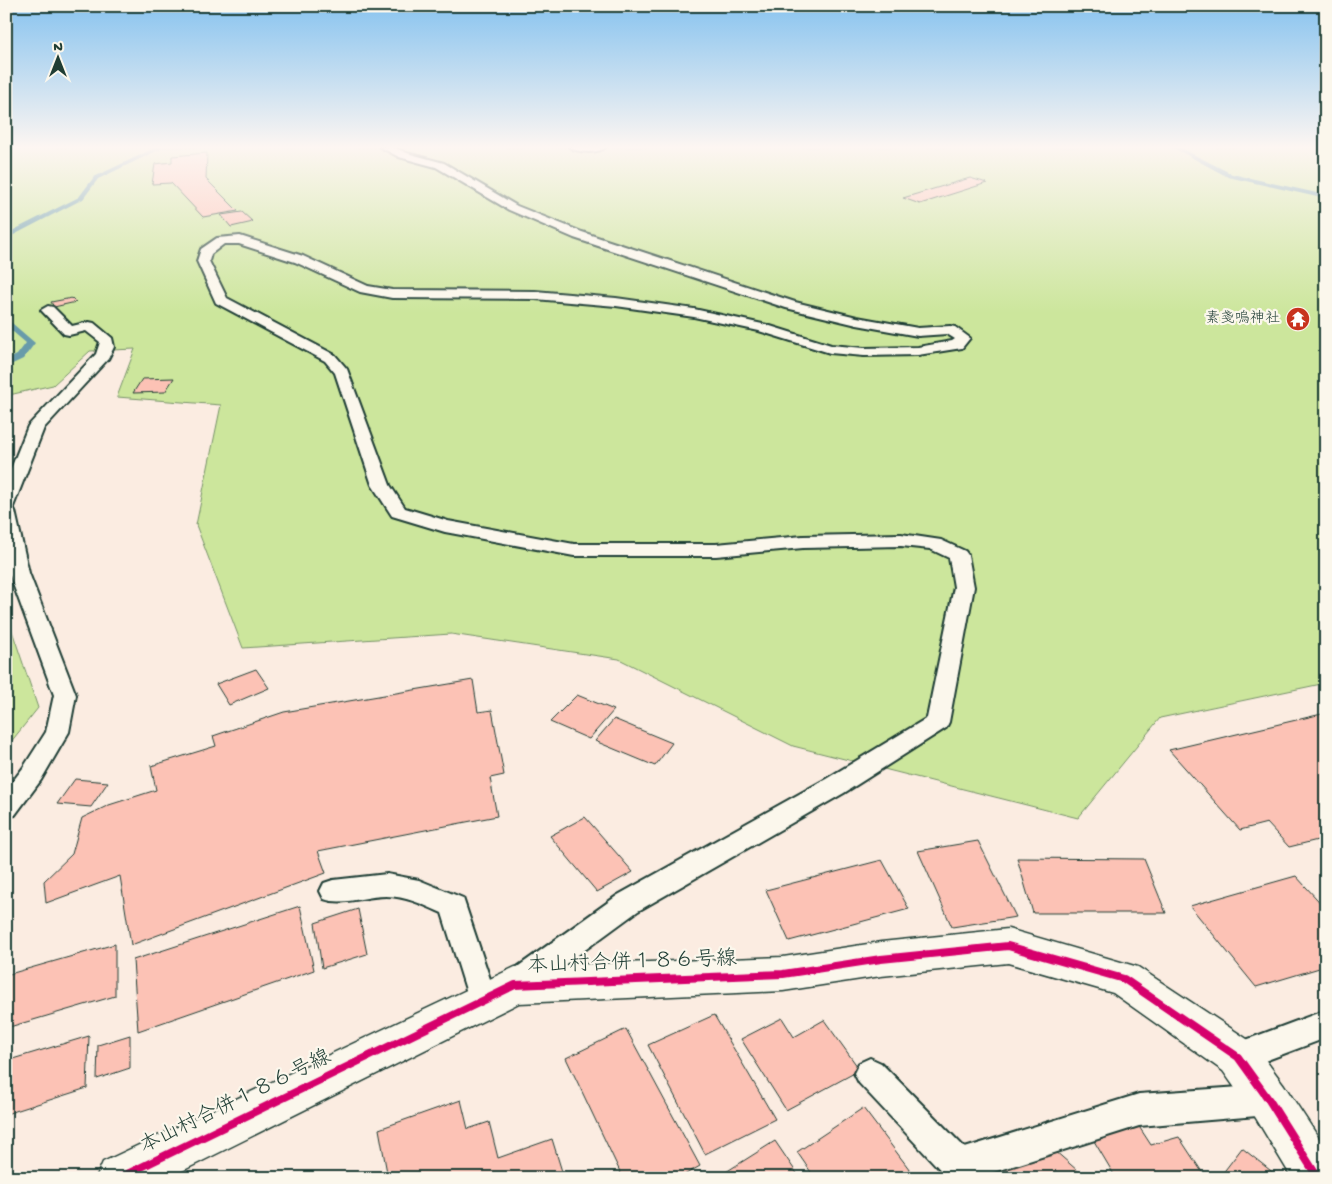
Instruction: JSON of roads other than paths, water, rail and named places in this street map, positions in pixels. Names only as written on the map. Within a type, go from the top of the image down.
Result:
[{"type":"street","name":"本山村合併１８６号線","points":[[119,1178],[499,992],[783,974],[881,958],[1008,946],[1124,979],[1238,1057]]},
{"type":"street","points":[[1238,1057],[1318,1178]]},
{"type":"lane","points":[[333,891],[387,885],[420,891],[453,906],[499,992],[628,903],[835,786],[938,722],[964,587],[958,555],[934,544],[902,540],[803,542],[716,550],[574,550],[444,526],[398,512],[381,485],[342,372],[330,358],[221,300],[203,261],[205,252],[222,241],[240,240],[299,259],[365,288],[392,294],[535,295],[616,302],[702,315],[762,328],[830,349],[864,352],[918,352],[957,345],[963,338],[950,330],[918,332],[857,321],[791,305],[578,235],[503,202]]},
{"type":"lane","points":[[6,504],[36,426],[103,356],[107,347],[107,341],[89,326],[69,331],[48,310]]},
{"type":"lane","points":[[6,511],[18,573],[65,694],[58,732],[32,774],[6,808]]},
{"type":"lane","points":[[1238,1057],[1326,1024]]},
{"type":"lane","points":[[870,1073],[960,1166],[1139,1110],[1268,1100]]},
{"type":"waterway","points":[[6,237],[73,202]]},
{"type":"waterway","points":[[6,321],[31,343],[20,357],[6,364]]},
{"type":"place","name":"素戔嗚神社","points":[[1298,319]]}]
